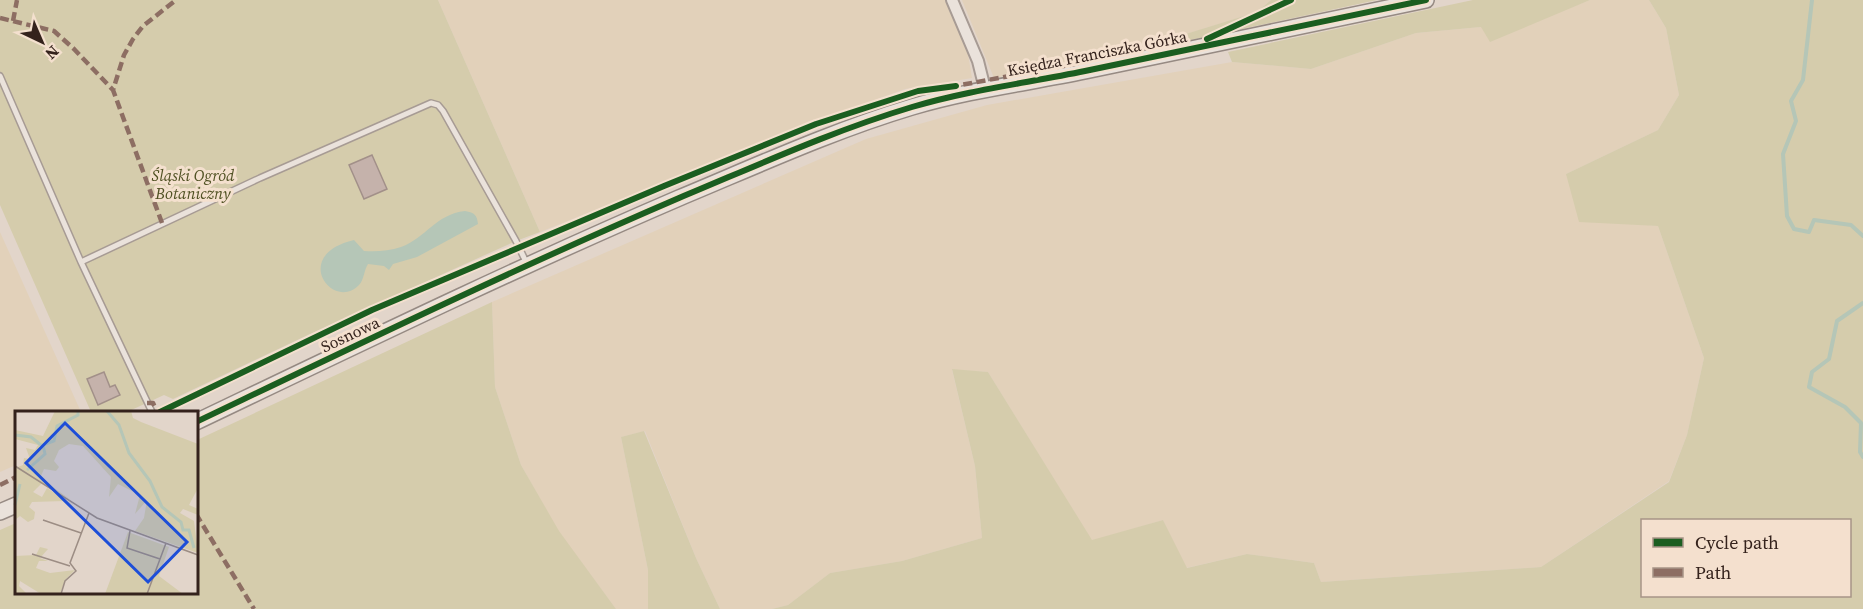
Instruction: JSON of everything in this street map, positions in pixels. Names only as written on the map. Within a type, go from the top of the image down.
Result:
[{"type":"street","points":[[952,0],[978,62],[985,89]]},
{"type":"street","name":"Księdza Franciszka Górka","points":[[985,89],[1080,72],[1426,0]]},
{"type":"street","name":"Sosnowa","points":[[198,421],[527,265],[684,196],[830,136],[912,107],[985,89]]},
{"type":"street","points":[[0,512],[15,505]]},
{"type":"lane","points":[[0,76],[81,262],[152,411]]},
{"type":"lane","points":[[81,262],[252,182],[431,103],[438,105],[443,111],[516,241],[527,265]]},
{"type":"shaded area","points":[[438,0],[946,0],[968,54],[972,78],[905,89],[816,121],[540,232]]},
{"type":"shaded area","points":[[962,0],[1271,0],[1257,12],[1177,37],[1181,42],[994,78]]},
{"type":"shaded area","points":[[1590,0],[1649,0],[1666,28],[1679,95],[1658,130],[1566,174],[1627,223],[1658,226],[1704,358],[1687,435],[1669,481],[1541,567],[1321,582],[1314,563],[1247,554],[1186,568],[1163,520],[1092,541],[988,372],[952,370],[975,466],[982,538],[902,561],[830,573],[788,605],[772,609],[720,609],[696,558],[645,431],[621,437],[648,570],[648,609],[616,609],[558,531],[521,465],[495,387],[492,302],[866,139],[987,105],[1232,62],[1311,69],[1416,33],[1481,27],[1567,9]]},
{"type":"shaded area","points":[[465,211],[475,215],[478,224],[417,257],[393,264],[389,270],[384,266],[368,264],[361,283],[349,291],[338,291],[329,287],[323,278],[321,268],[324,257],[335,247],[354,240],[364,251],[396,248],[410,243],[446,217]]},
{"type":"shaded area","points":[[0,232],[81,411],[15,411],[15,465],[0,472]]},
{"type":"green space","name":"Śląski Ogród Botaniczny","points":[[0,0],[438,0],[540,232],[310,334],[173,399],[164,395],[129,411],[91,411],[0,205]]},
{"type":"green space","points":[[1271,0],[1377,0],[1181,42],[1176,37],[1257,12]]},
{"type":"green space","points":[[1473,0],[1590,0],[1490,42],[1481,27],[1416,33],[1311,69],[1232,62],[1228,52]]},
{"type":"green space","points":[[1649,0],[1863,0],[1863,609],[772,609],[788,605],[830,573],[902,561],[982,538],[975,466],[952,369],[988,372],[1092,540],[1163,520],[1187,568],[1247,554],[1314,563],[1321,582],[1541,567],[1669,482],[1687,435],[1704,358],[1658,226],[1579,222],[1566,174],[1658,130],[1679,95],[1666,28]]},
{"type":"green space","points":[[492,302],[495,387],[521,465],[559,531],[616,609],[0,609],[0,530],[15,523],[15,594],[198,594],[198,440]]},
{"type":"green space","points":[[644,431],[696,558],[720,609],[648,609],[648,570],[621,437]]},
{"type":"building","points":[[372,155],[387,189],[364,199],[349,165]]},
{"type":"building","points":[[104,372],[110,387],[115,385],[120,395],[98,405],[87,379]]},
{"type":"waterway","points":[[1812,0],[1803,80],[1791,101],[1796,121],[1783,154],[1787,216],[1794,229],[1809,232],[1814,220],[1851,225],[1863,236]]},
{"type":"waterway","points":[[1863,303],[1837,321],[1829,359],[1812,372],[1809,387],[1845,407],[1861,423],[1860,452],[1863,457]]},
{"type":"marked path","points":[[13,21],[17,0]]},
{"type":"marked path","points":[[162,223],[113,90],[124,55],[133,39],[143,26],[176,0]]},
{"type":"marked path","points":[[0,18],[54,31],[113,90]]},
{"type":"marked path","points":[[950,87],[1080,63]]},
{"type":"marked path","points":[[147,403],[153,403],[157,411]]},
{"type":"marked path","points":[[0,485],[15,478]]},
{"type":"marked path","points":[[198,517],[254,609]]},
{"type":"cycle path","points":[[1207,39],[1291,0]]},
{"type":"cycle path","points":[[198,421],[557,252],[679,198],[882,116],[955,96],[1426,0]]},
{"type":"cycle path","points":[[162,411],[372,310],[664,186],[816,124],[918,91],[956,86]]}]
